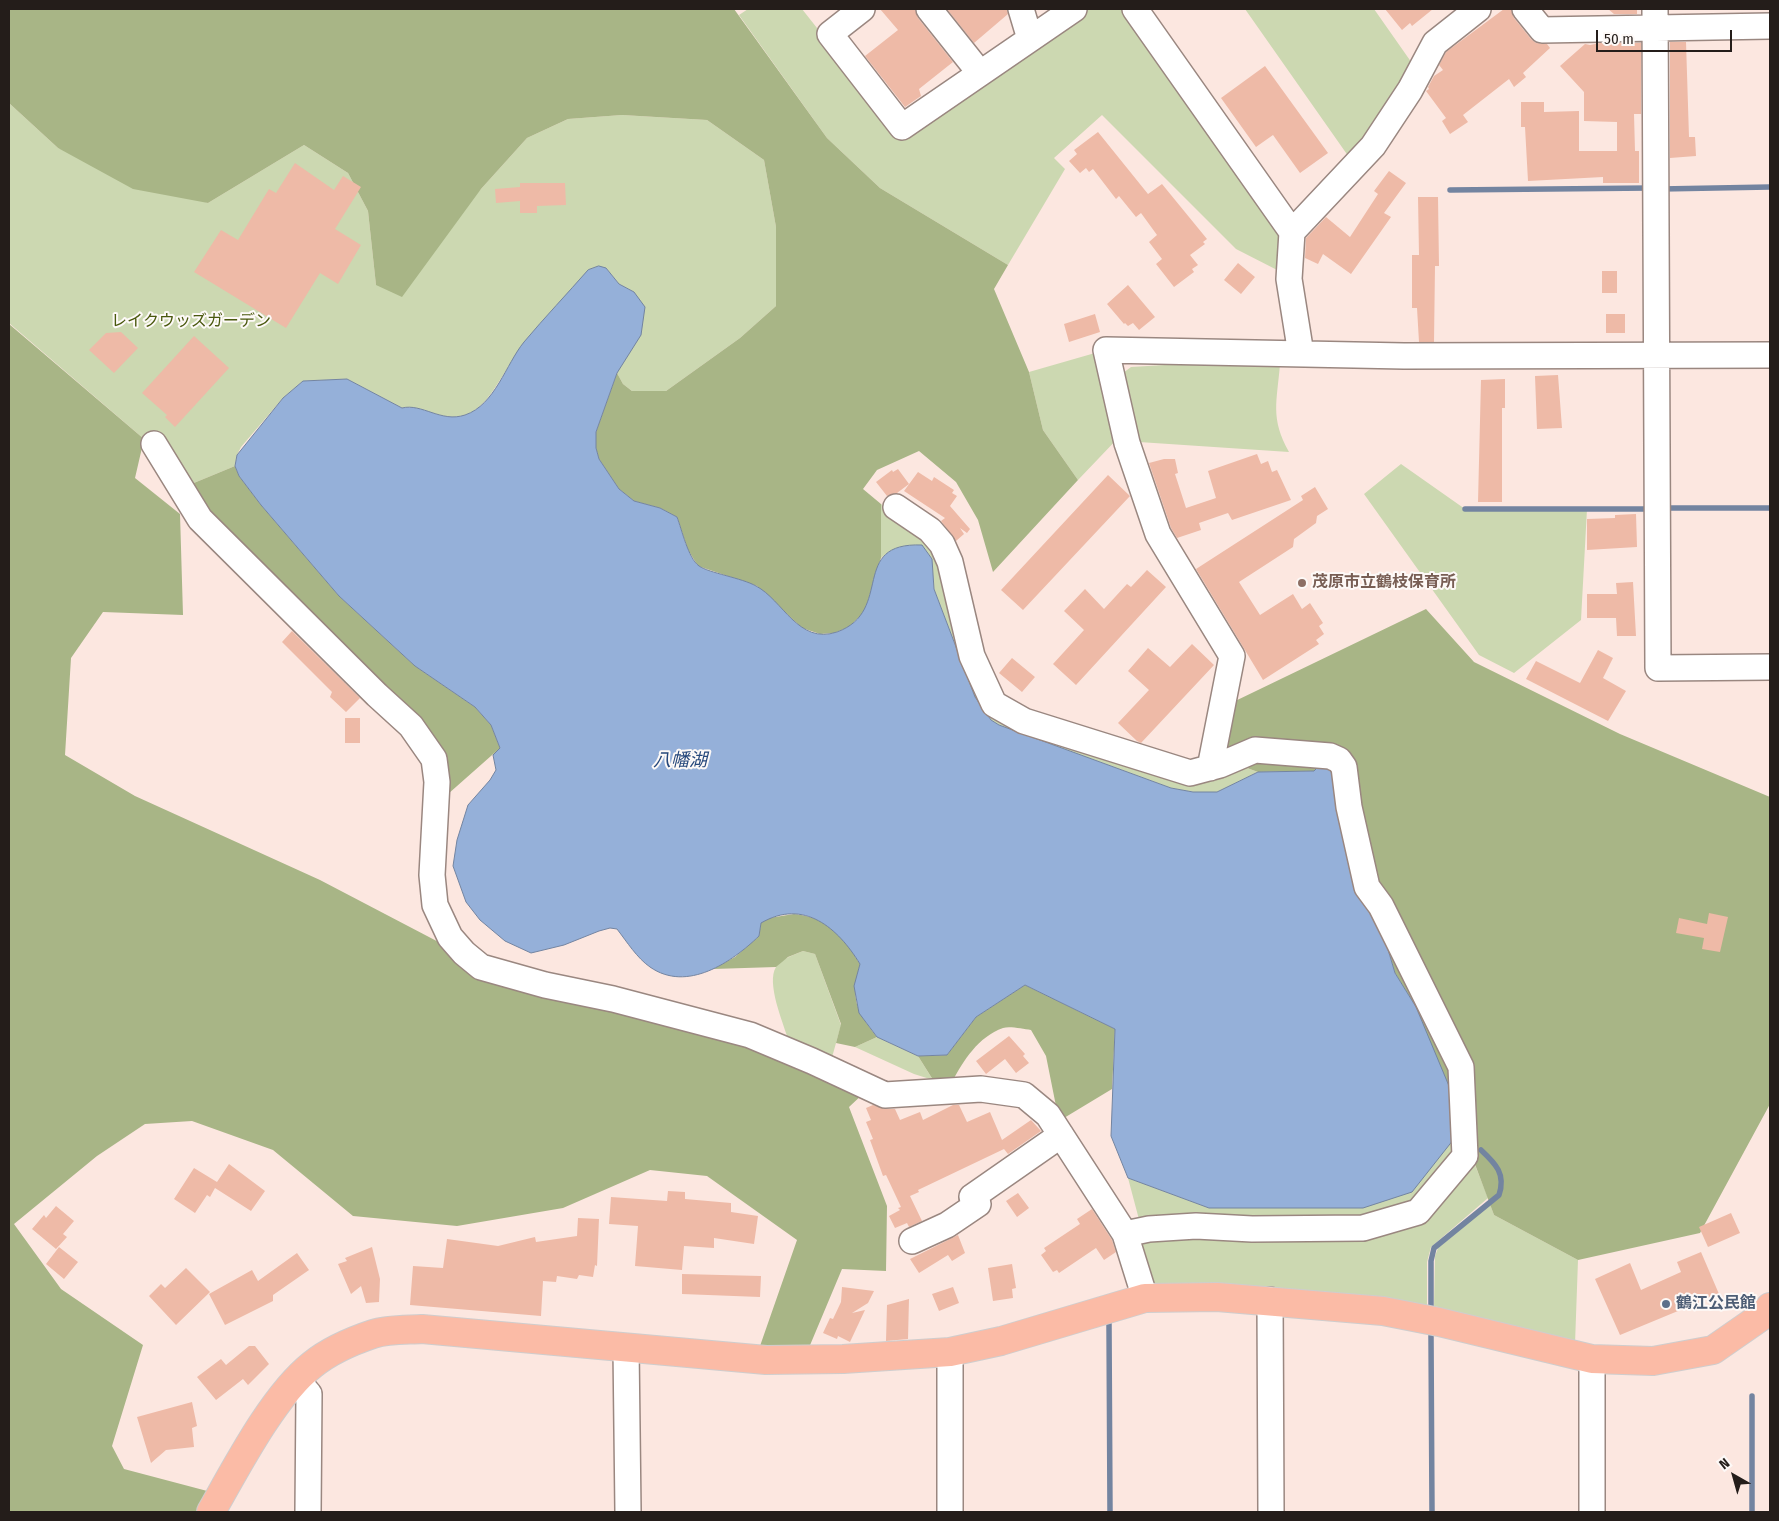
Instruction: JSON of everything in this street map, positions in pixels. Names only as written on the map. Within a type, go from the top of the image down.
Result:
[{"type":"main road","points":[[211,1512],[287,1389],[312,1365],[341,1347],[375,1333],[422,1328],[766,1360],[843,1360],[950,1352],[1001,1340],[1145,1298],[1217,1296],[1383,1311],[1439,1322],[1592,1359],[1653,1361],[1713,1350],[1767,1316]]},
{"type":"street","points":[[862,9],[830,34],[902,128],[1074,9]]},
{"type":"street","points":[[929,9],[980,74]]},
{"type":"street","points":[[1021,9],[1030,39]]},
{"type":"street","points":[[1135,9],[1292,232],[1289,279],[1301,354]]},
{"type":"street","points":[[1292,232],[1373,146],[1410,90],[1435,43],[1478,9]]},
{"type":"street","points":[[1525,9],[1542,30],[1655,18],[1770,26]]},
{"type":"street","points":[[1655,18],[1658,668],[1770,668]]},
{"type":"street","points":[[1210,768],[1232,656],[1158,534],[1128,443],[1106,350],[1301,354],[1770,355]]},
{"type":"street","points":[[154,444],[200,519],[377,695],[411,726],[434,759],[437,782],[432,875],[436,905],[450,937],[481,967],[545,985],[613,1000],[750,1035],[812,1060],[885,1095],[981,1089],[1024,1095],[1048,1116],[1125,1234],[1145,1298]]},
{"type":"street","points":[[896,508],[930,530],[942,544],[950,562],[972,656],[994,704],[1024,721],[1190,773],[1210,768],[1254,750],[1330,756],[1339,760],[1344,766],[1349,807],[1367,887],[1381,906],[1461,1067],[1465,1156],[1418,1212],[1363,1228],[1252,1229],[1196,1226],[1149,1229],[1125,1234]]},
{"type":"street","points":[[912,1241],[947,1225],[978,1204],[972,1196],[1061,1136]]},
{"type":"street","points":[[1270,1300],[1271,1512]]},
{"type":"street","points":[[626,1347],[628,1512]]},
{"type":"street","points":[[950,1352],[950,1512]]},
{"type":"street","points":[[1592,1359],[1592,1512]]},
{"type":"street","points":[[297,1380],[309,1394],[308,1512]]},
{"type":"green space","points":[[9,9],[734,9],[827,138],[880,188],[1008,265],[994,289],[1029,372],[1043,430],[1078,480],[993,572],[978,520],[956,482],[919,451],[877,470],[863,489],[881,504],[881,558],[865,611],[849,627],[834,633],[820,634],[802,628],[757,586],[698,566],[688,550],[677,517],[660,508],[634,501],[619,489],[599,459],[596,448],[596,432],[617,373],[623,384],[632,391],[666,391],[740,338],[776,306],[776,227],[764,160],[707,120],[622,115],[568,119],[527,138],[481,189],[402,297],[376,285],[368,211],[348,173],[304,145],[208,203],[133,189],[58,148],[9,103]]},
{"type":"green space","points":[[748,9],[802,9],[903,137],[1088,9],[1125,9],[1287,240],[1283,273],[1236,249],[1102,115],[1054,158],[1065,169],[1008,265],[880,188],[827,138],[739,15]]},
{"type":"green space","points":[[1245,9],[1374,9],[1414,66],[1351,160]]},
{"type":"green space","name":"レイクウッズガーデン","points":[[9,103],[58,148],[208,203],[304,145],[348,173],[368,211],[376,285],[481,189],[527,138],[568,119],[622,115],[707,120],[764,160],[776,227],[776,306],[740,338],[666,391],[632,391],[623,384],[617,373],[634,292],[619,284],[606,268],[567,297],[547,316],[520,350],[495,388],[477,409],[465,415],[448,417],[416,408],[402,408],[347,379],[303,381],[283,398],[241,447],[235,466],[189,485],[144,439],[9,323]]},
{"type":"green space","points":[[9,324],[144,439],[135,478],[180,514],[183,615],[103,612],[71,658],[65,755],[135,796],[320,880],[450,948],[692,1025],[864,1093],[849,1107],[887,1206],[886,1271],[842,1269],[808,1350],[760,1346],[797,1240],[707,1176],[650,1170],[563,1208],[457,1226],[353,1216],[273,1150],[192,1121],[145,1124],[97,1156],[14,1224],[61,1289],[143,1345],[112,1446],[124,1469],[211,1492],[199,1512],[9,1512]]},
{"type":"green space","points":[[1095,353],[1120,436],[1078,480],[1043,430],[1029,372]]},
{"type":"green space","points":[[1215,362],[1280,364],[1276,409],[1277,419],[1283,440],[1289,452],[1139,442],[1119,376],[1131,367]]},
{"type":"green space","points":[[1401,464],[1465,509],[1587,509],[1581,620],[1514,673],[1479,655],[1364,494]]},
{"type":"green space","points":[[235,466],[239,476],[261,505],[339,596],[415,666],[475,707],[491,725],[500,748],[448,794],[442,755],[200,509],[189,485]]},
{"type":"green space","points":[[881,504],[921,531],[937,547],[988,704],[1185,778],[1233,763],[1258,772],[1217,792],[1193,792],[1171,788],[999,725],[991,720],[975,697],[934,589],[932,559],[922,546],[905,546],[895,549],[881,558]]},
{"type":"green space","points":[[1426,609],[1474,662],[1620,734],[1770,797],[1770,1104],[1700,1233],[1578,1260],[1494,1215],[1416,1007],[1395,973],[1382,928],[1314,771],[1258,772],[1217,757],[1229,704]]},
{"type":"green space","points":[[794,914],[816,919],[826,924],[848,945],[860,964],[856,987],[857,1004],[864,1019],[877,1037],[855,1047],[836,1043],[841,1024],[815,954],[803,951],[788,957],[776,967],[713,969],[735,957],[759,936],[761,922],[769,918]]},
{"type":"green space","points":[[803,951],[815,954],[841,1025],[831,1061],[788,1039],[776,1003],[773,974],[776,967],[785,959]]},
{"type":"green space","points":[[1025,985],[1115,1029],[1112,1089],[1059,1121],[1046,1056],[1031,1030],[1006,1027],[986,1037],[973,1050],[952,1082],[935,1083],[918,1056],[947,1055],[976,1017]]},
{"type":"green space","points":[[877,1037],[918,1056],[933,1080],[914,1074],[855,1047]]},
{"type":"green space","points":[[1461,1130],[1460,1155],[1416,1209],[1362,1225],[1141,1227],[1128,1178],[1209,1208]]},
{"type":"green space","points":[[1471,1155],[1488,1198],[1431,1247],[1427,1262],[1427,1306],[1153,1287],[1137,1240],[1419,1216]]},
{"type":"green space","points":[[1490,1204],[1494,1215],[1578,1260],[1575,1344],[1434,1306],[1435,1256],[1438,1248]]},
{"type":"water","name":"八幡湖","points":[[599,266],[606,268],[619,284],[634,292],[645,307],[641,335],[617,373],[596,432],[596,448],[599,459],[619,489],[634,501],[660,508],[677,517],[692,557],[699,566],[756,586],[775,601],[801,627],[823,634],[837,632],[854,622],[864,609],[878,566],[886,554],[899,547],[922,545],[932,559],[934,589],[975,697],[991,720],[999,725],[1171,788],[1193,792],[1217,792],[1258,772],[1314,771],[1319,766],[1328,768],[1337,778],[1395,973],[1416,1007],[1449,1086],[1461,1130],[1412,1192],[1363,1208],[1209,1208],[1128,1178],[1111,1136],[1115,1029],[1025,985],[976,1017],[947,1055],[918,1056],[877,1037],[859,1013],[854,986],[860,964],[841,939],[830,929],[805,915],[777,916],[761,923],[759,936],[736,955],[708,971],[679,977],[664,974],[650,967],[636,954],[617,929],[610,928],[599,931],[564,945],[531,953],[505,941],[480,920],[466,902],[453,866],[457,840],[468,805],[490,780],[496,770],[493,755],[500,748],[491,725],[475,707],[415,666],[339,596],[261,505],[239,476],[235,466],[237,455],[283,398],[303,381],[347,379],[402,408],[417,408],[448,417],[465,415],[475,410],[492,393],[524,342],[588,270]]},
{"type":"building","points":[[880,9],[915,9],[918,18],[953,62],[919,89],[921,96],[905,107],[865,56],[898,30]]},
{"type":"building","points":[[947,9],[1007,9],[1008,14],[974,43]]},
{"type":"building","points":[[1385,9],[1433,9],[1412,26],[1410,23],[1402,30]]},
{"type":"building","points":[[1504,9],[1511,9],[1514,18],[1531,39],[1536,43],[1547,44],[1550,48],[1523,73],[1526,77],[1514,87],[1509,79],[1463,115],[1468,122],[1450,134],[1442,121],[1446,118],[1426,91],[1429,89],[1428,87],[1434,76],[1443,70],[1439,65],[1446,52]]},
{"type":"building","points":[[1608,9],[1637,9],[1637,14],[1614,14]]},
{"type":"building","points":[[1670,42],[1686,42],[1689,137],[1695,137],[1696,156],[1670,158]]},
{"type":"building","points":[[1641,43],[1641,114],[1634,114],[1635,151],[1639,151],[1639,183],[1603,183],[1603,177],[1528,181],[1525,127],[1521,127],[1521,102],[1544,102],[1544,112],[1579,111],[1579,151],[1617,151],[1617,122],[1584,121],[1584,92],[1560,66],[1585,44]]},
{"type":"building","points":[[1265,66],[1328,153],[1300,173],[1273,135],[1256,147],[1221,98]]},
{"type":"building","points":[[1098,132],[1148,194],[1162,184],[1207,239],[1203,242],[1205,244],[1190,255],[1198,265],[1192,269],[1194,272],[1174,287],[1156,264],[1162,259],[1149,242],[1157,235],[1141,213],[1136,217],[1119,196],[1116,199],[1093,169],[1089,172],[1086,168],[1080,173],[1069,161],[1077,154],[1074,150]]},
{"type":"building","points":[[295,163],[334,190],[343,176],[361,187],[335,229],[361,245],[338,284],[320,273],[286,328],[194,272],[221,230],[238,240],[269,189],[276,193]]},
{"type":"building","points":[[1389,171],[1406,183],[1384,213],[1391,217],[1351,274],[1323,254],[1318,264],[1305,258],[1306,238],[1326,217],[1350,237],[1378,194],[1374,191]]},
{"type":"building","points":[[520,183],[565,183],[566,205],[537,206],[537,213],[520,213],[520,201],[496,203],[495,189],[520,187]]},
{"type":"building","points":[[1418,197],[1438,197],[1439,266],[1435,266],[1434,342],[1419,342],[1417,308],[1412,308],[1412,255],[1419,255]]},
{"type":"building","points":[[1238,263],[1255,277],[1241,294],[1224,280]]},
{"type":"building","points":[[1602,271],[1617,271],[1617,293],[1602,293]]},
{"type":"building","points":[[1128,285],[1155,317],[1139,330],[1133,323],[1128,326],[1124,324],[1107,304]]},
{"type":"building","points":[[1095,314],[1100,332],[1069,342],[1064,324]]},
{"type":"building","points":[[1606,314],[1625,314],[1625,333],[1606,333]]},
{"type":"building","points":[[121,332],[138,348],[114,373],[89,350],[106,333]]},
{"type":"building","points":[[194,336],[229,368],[175,427],[165,417],[167,415],[142,393]]},
{"type":"building","points":[[1558,375],[1562,428],[1537,429],[1535,376]]},
{"type":"building","points":[[1505,379],[1505,408],[1502,408],[1502,502],[1478,502],[1481,380]]},
{"type":"building","points":[[1257,454],[1261,464],[1268,461],[1272,472],[1277,470],[1291,500],[1232,520],[1228,513],[1199,523],[1201,530],[1177,538],[1171,528],[1149,463],[1164,459],[1175,459],[1178,473],[1175,474],[1186,508],[1216,498],[1208,471]]},
{"type":"building","points":[[898,469],[909,484],[897,493],[887,496],[876,482],[892,470],[893,472]]},
{"type":"building","points":[[918,472],[932,481],[934,477],[954,490],[952,493],[957,496],[950,506],[970,529],[967,533],[960,528],[964,534],[956,541],[941,521],[945,518],[904,491]]},
{"type":"building","points":[[1108,475],[1130,496],[1023,610],[1001,590]]},
{"type":"building","points":[[1315,487],[1328,509],[1317,516],[1316,523],[1294,539],[1293,547],[1239,582],[1260,615],[1293,594],[1302,609],[1310,603],[1323,623],[1319,626],[1324,634],[1316,640],[1319,644],[1263,680],[1196,569],[1303,500],[1301,496]]},
{"type":"building","points":[[1636,514],[1637,547],[1587,550],[1587,519],[1615,518],[1615,515]]},
{"type":"building","points":[[1147,570],[1166,587],[1076,685],[1053,664],[1084,630],[1064,611],[1085,589],[1104,609],[1127,584],[1131,587]]},
{"type":"building","points":[[1633,582],[1636,636],[1617,636],[1616,618],[1587,618],[1587,594],[1617,594],[1616,583]]},
{"type":"building","points":[[292,631],[360,698],[346,712],[330,697],[332,692],[282,642]]},
{"type":"building","points":[[1192,644],[1214,665],[1141,743],[1137,741],[1118,723],[1149,690],[1128,671],[1148,648],[1170,667]]},
{"type":"building","points":[[1598,650],[1613,658],[1603,678],[1626,691],[1608,721],[1526,679],[1536,661],[1580,683]]},
{"type":"building","points":[[1012,658],[1035,677],[1022,692],[999,673]]},
{"type":"building","points":[[345,718],[360,718],[360,743],[345,743]]},
{"type":"building","points":[[1709,913],[1728,917],[1720,952],[1702,949],[1704,938],[1676,933],[1679,918],[1707,924]]},
{"type":"building","points":[[1009,1036],[1025,1054],[1023,1056],[1029,1063],[1016,1073],[1005,1059],[986,1074],[976,1061]]},
{"type":"building","points":[[873,1105],[886,1109],[895,1109],[900,1120],[920,1112],[923,1120],[953,1105],[959,1105],[967,1122],[990,1112],[1002,1140],[1031,1120],[1041,1131],[1008,1154],[1004,1149],[918,1190],[919,1192],[910,1196],[922,1221],[909,1227],[907,1223],[895,1228],[889,1216],[900,1210],[898,1208],[901,1207],[886,1175],[883,1176],[870,1140],[873,1139],[866,1122],[871,1120],[866,1108]]},
{"type":"building","points":[[229,1164],[265,1191],[251,1211],[215,1188],[210,1197],[207,1195],[195,1213],[174,1199],[194,1168],[217,1182]]},
{"type":"building","points":[[668,1191],[685,1192],[685,1199],[731,1203],[731,1212],[758,1216],[754,1244],[714,1238],[714,1248],[684,1246],[682,1270],[635,1266],[638,1226],[609,1224],[611,1197],[667,1201]]},
{"type":"building","points":[[1018,1193],[1029,1208],[1017,1217],[1006,1201]]},
{"type":"building","points":[[56,1206],[74,1221],[63,1234],[67,1237],[56,1249],[32,1229],[44,1215],[46,1218]]},
{"type":"building","points":[[1092,1209],[1112,1240],[1116,1252],[1104,1260],[1096,1248],[1059,1273],[1057,1270],[1053,1272],[1041,1255],[1046,1251],[1044,1248],[1080,1224],[1077,1219]]},
{"type":"building","points":[[1731,1213],[1740,1233],[1708,1247],[1699,1227]]},
{"type":"building","points":[[578,1218],[599,1219],[597,1266],[595,1265],[593,1277],[579,1275],[577,1279],[557,1276],[556,1282],[543,1281],[541,1316],[410,1305],[413,1266],[443,1268],[447,1239],[498,1246],[535,1237],[536,1242],[577,1236]]},
{"type":"building","points":[[958,1235],[965,1253],[952,1261],[948,1255],[919,1273],[910,1259]]},
{"type":"building","points":[[59,1247],[78,1262],[64,1279],[46,1264]]},
{"type":"building","points":[[372,1247],[380,1279],[379,1302],[366,1303],[361,1286],[351,1294],[338,1264],[347,1261],[345,1258]]},
{"type":"building","points":[[1701,1252],[1719,1294],[1620,1335],[1595,1279],[1630,1263],[1641,1290],[1681,1272],[1677,1262]]},
{"type":"building","points":[[297,1253],[309,1270],[273,1295],[273,1301],[225,1325],[209,1294],[252,1270],[258,1281]]},
{"type":"building","points":[[1012,1264],[1016,1288],[1012,1289],[1013,1298],[993,1301],[988,1268]]},
{"type":"building","points":[[186,1268],[210,1292],[176,1325],[149,1296],[161,1284],[165,1288]]},
{"type":"building","points":[[682,1274],[761,1276],[760,1297],[682,1294]]},
{"type":"building","points":[[842,1287],[874,1291],[868,1303],[852,1313],[865,1310],[850,1342],[838,1336],[837,1339],[823,1333],[830,1318],[833,1319],[841,1302]]},
{"type":"building","points":[[953,1287],[959,1303],[939,1311],[932,1294]]},
{"type":"building","points":[[909,1299],[908,1339],[886,1341],[887,1305]]},
{"type":"building","points":[[249,1346],[255,1346],[269,1364],[248,1385],[243,1379],[216,1400],[197,1377],[221,1359],[226,1365]]},
{"type":"building","points":[[192,1402],[197,1426],[192,1428],[194,1447],[166,1450],[151,1463],[137,1417]]},
{"type":"waterway","points":[[1661,189],[1770,187]]},
{"type":"waterway","points":[[1450,190],[1650,188]]},
{"type":"waterway","points":[[1666,508],[1770,508]]},
{"type":"waterway","points":[[1465,509],[1650,509]]},
{"type":"waterway","points":[[1431,1306],[1431,1261],[1434,1248],[1499,1195],[1501,1188],[1500,1175],[1495,1165],[1481,1150]]},
{"type":"waterway","points":[[1109,1324],[1110,1512]]},
{"type":"waterway","points":[[1431,1336],[1432,1512]]},
{"type":"waterway","points":[[1752,1396],[1752,1512]]},
{"type":"place","name":"茂原市立鶴枝保育所","points":[[1302,583]]},
{"type":"place","name":"鶴江公民館","points":[[1666,1304]]}]
